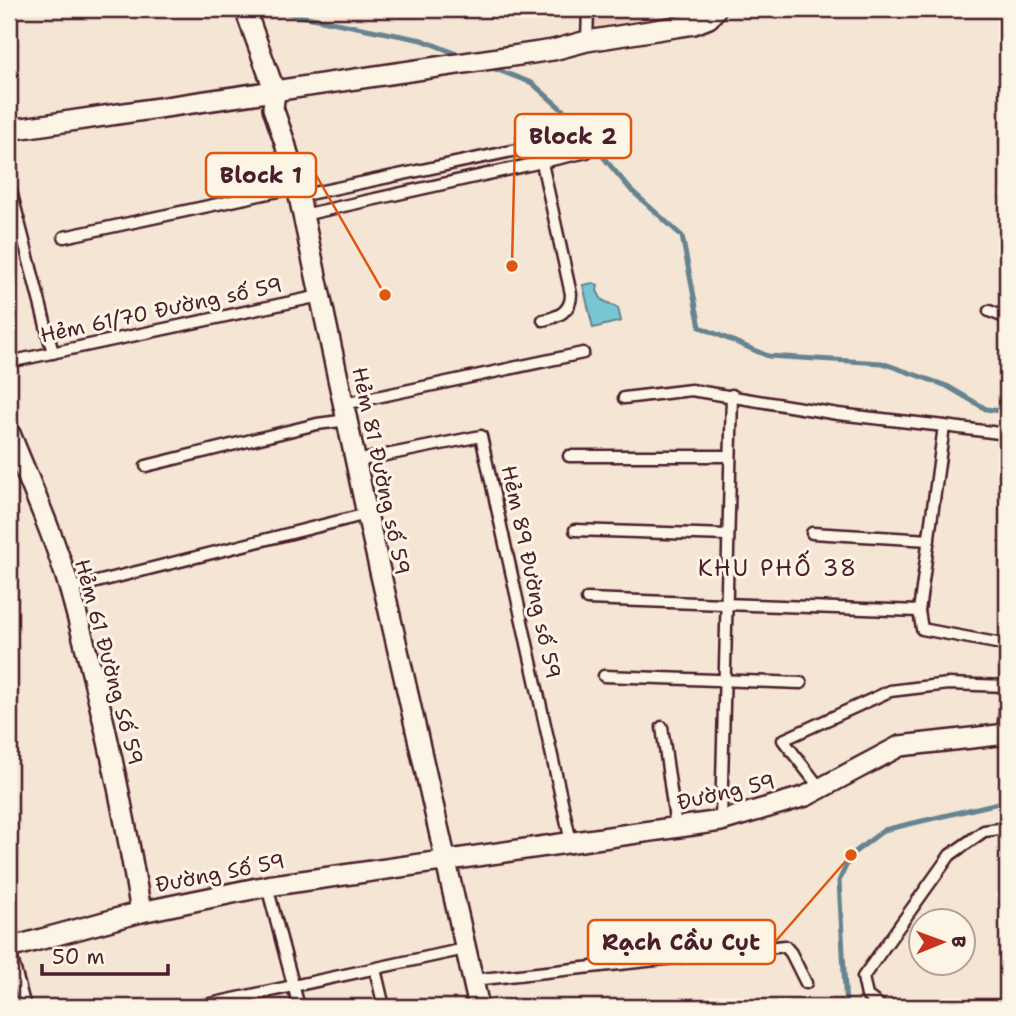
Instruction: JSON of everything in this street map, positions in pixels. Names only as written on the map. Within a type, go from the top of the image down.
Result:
[{"type":"street","points":[[9,130],[553,50],[587,41],[694,24],[709,18],[716,9]]},
{"type":"street","name":"Hẻm 81 Đường số 59","points":[[246,11],[275,92],[273,108],[299,199],[444,860],[479,1007]]},
{"type":"street","name":"Hẻm 61 Đường Số 59","points":[[11,443],[46,521],[69,589],[123,803],[141,912]]},
{"type":"street","name":"Đường 59","points":[[444,860],[720,821],[806,796],[900,746],[1005,734]]},
{"type":"street","name":"Đường Số 59","points":[[9,947],[141,912],[267,886],[444,860]]},
{"type":"lane","points":[[587,41],[588,9]]},
{"type":"lane","points":[[299,199],[531,147]]},
{"type":"lane","points":[[64,237],[542,163],[587,152]]},
{"type":"lane","points":[[542,163],[571,295],[568,309],[543,320]]},
{"type":"lane","points":[[11,191],[53,353]]},
{"type":"lane","name":"Hẻm 61/70 Đường số 59","points":[[9,362],[320,296]]},
{"type":"lane","points":[[989,311],[1007,318]]},
{"type":"lane","points":[[146,466],[317,424],[346,412],[583,353]]},
{"type":"lane","points":[[624,398],[691,390],[838,414],[1007,434]]},
{"type":"lane","points":[[720,821],[732,395]]},
{"type":"lane","points":[[943,426],[919,611],[922,629],[1007,645]]},
{"type":"lane","name":"Hẻm 89 Đường số 59","points":[[356,461],[481,436],[570,842]]},
{"type":"lane","points":[[569,456],[729,456]]},
{"type":"lane","points":[[69,589],[367,514]]},
{"type":"lane","points":[[575,530],[727,535]]},
{"type":"lane","points":[[812,533],[929,540]]},
{"type":"lane","points":[[587,599],[919,611]]},
{"type":"lane","points":[[604,676],[801,683]]},
{"type":"lane","points":[[820,788],[783,740],[890,691],[948,684],[1007,687],[1005,734]]},
{"type":"lane","points":[[662,727],[676,827]]},
{"type":"lane","points":[[882,1007],[867,996],[863,978],[950,855],[984,831],[1007,828]]},
{"type":"lane","points":[[267,886],[299,1007]]},
{"type":"lane","points":[[473,980],[785,946],[806,983]]},
{"type":"lane","points":[[9,947],[25,1007]]},
{"type":"lane","points":[[196,1007],[466,949]]},
{"type":"lane","points":[[375,969],[384,1007]]},
{"type":"shaded area","points":[[583,9],[695,9],[584,29]]},
{"type":"water","points":[[583,285],[598,285],[597,291],[602,300],[618,308],[621,321],[593,328]]},
{"type":"waterway","points":[[266,9],[422,40],[462,56]]},
{"type":"waterway","points":[[490,67],[532,83],[565,112],[631,190],[682,236],[700,327],[768,356],[882,363],[947,386],[986,409],[1007,412]]},
{"type":"waterway","points":[[846,1007],[839,881],[851,855],[884,830],[1007,801]]},
{"type":"place","name":"Block 2","points":[[512,266]]},
{"type":"place","name":"Block 1","points":[[385,295]]},
{"type":"place","name":"Rạch Cầu Cụt","points":[[851,855]]},
{"type":"district","name":"KHU PHỐ 38","points":[[778,568]]}]
